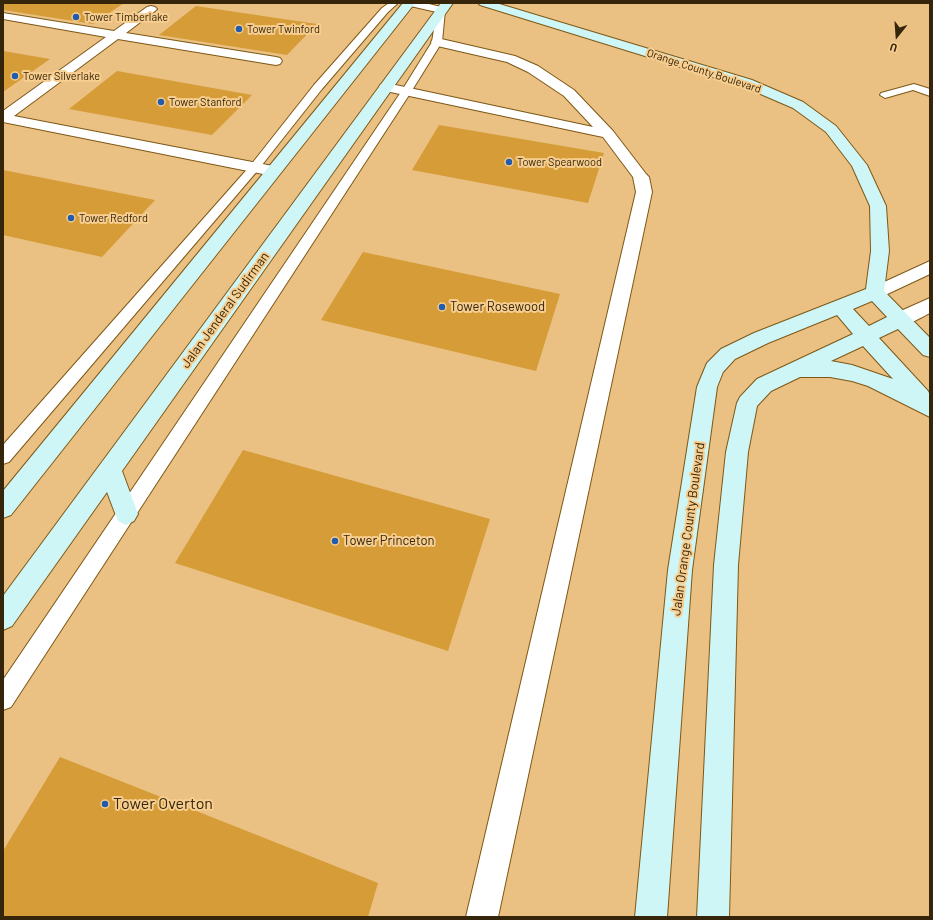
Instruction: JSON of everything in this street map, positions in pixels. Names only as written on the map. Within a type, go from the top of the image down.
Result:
[{"type":"main road","points":[[3,508],[273,171],[410,3]]},
{"type":"main road","name":"Orange County Boulevard","points":[[484,3],[747,84],[798,105],[831,129],[859,165],[878,206],[880,251],[875,293]]},
{"type":"main road","name":"Jalan Jenderal Sudirman","points":[[3,617],[386,87],[413,65],[444,7]]},
{"type":"main road","points":[[875,293],[930,350]]},
{"type":"main road","name":"Jalan Orange County Boulevard","points":[[652,917],[680,570],[707,386],[714,368],[728,354],[761,338],[875,293]]},
{"type":"main road","points":[[840,307],[930,406]]},
{"type":"main road","points":[[713,917],[726,565],[737,452],[747,403],[764,385],[901,319]]},
{"type":"main road","points":[[795,369],[839,370],[872,378],[906,393],[930,409]]},
{"type":"main road","points":[[110,469],[126,514]]},
{"type":"street","points":[[410,3],[444,7]]},
{"type":"street","points":[[3,118],[151,9]]},
{"type":"street","points":[[3,16],[276,61]]},
{"type":"street","points":[[437,42],[512,59],[533,69],[569,93],[608,134],[641,177],[644,192],[482,917]]},
{"type":"street","points":[[386,87],[608,134]]},
{"type":"street","points":[[3,118],[273,171]]},
{"type":"street","points":[[875,293],[930,267]]},
{"type":"street","points":[[901,319],[930,305]]},
{"type":"lane","points":[[3,457],[254,168],[318,87],[385,10],[394,3]]},
{"type":"lane","points":[[3,699],[406,92],[413,65],[437,42],[444,7]]},
{"type":"lane","points":[[885,95],[914,87],[930,93]]},
{"type":"building","name":"Tower Timberlake","points":[[3,3],[124,3],[93,24],[3,10]]},
{"type":"building","name":"Tower Twinford","points":[[196,6],[317,24],[287,55],[159,35]]},
{"type":"building","name":"Tower Silverlake","points":[[3,51],[50,59],[3,92]]},
{"type":"building","name":"Tower Stanford","points":[[117,71],[252,95],[212,135],[69,109]]},
{"type":"building","name":"Tower Spearwood","points":[[439,125],[604,153],[588,203],[412,170]]},
{"type":"building","name":"Tower Redford","points":[[3,170],[155,200],[102,257],[3,235]]},
{"type":"building","name":"Tower Rosewood","points":[[363,252],[560,294],[536,371],[321,320]]},
{"type":"building","name":"Tower Princeton","points":[[243,450],[490,519],[448,651],[175,563]]},
{"type":"building","name":"Tower Overton","points":[[60,757],[378,883],[368,917],[3,917],[3,851]]},
{"type":"place","name":"Tower Timberlake","points":[[76,17]]},
{"type":"place","name":"Tower Twinford","points":[[239,29]]},
{"type":"place","name":"Tower Silverlake","points":[[15,76]]},
{"type":"place","name":"Tower Stanford","points":[[161,102]]},
{"type":"place","name":"Tower Spearwood","points":[[509,162]]},
{"type":"place","name":"Tower Redford","points":[[71,218]]},
{"type":"place","name":"Tower Rosewood","points":[[442,307]]},
{"type":"place","name":"Tower Princeton","points":[[335,541]]},
{"type":"place","name":"Tower Overton","points":[[105,804]]}]
